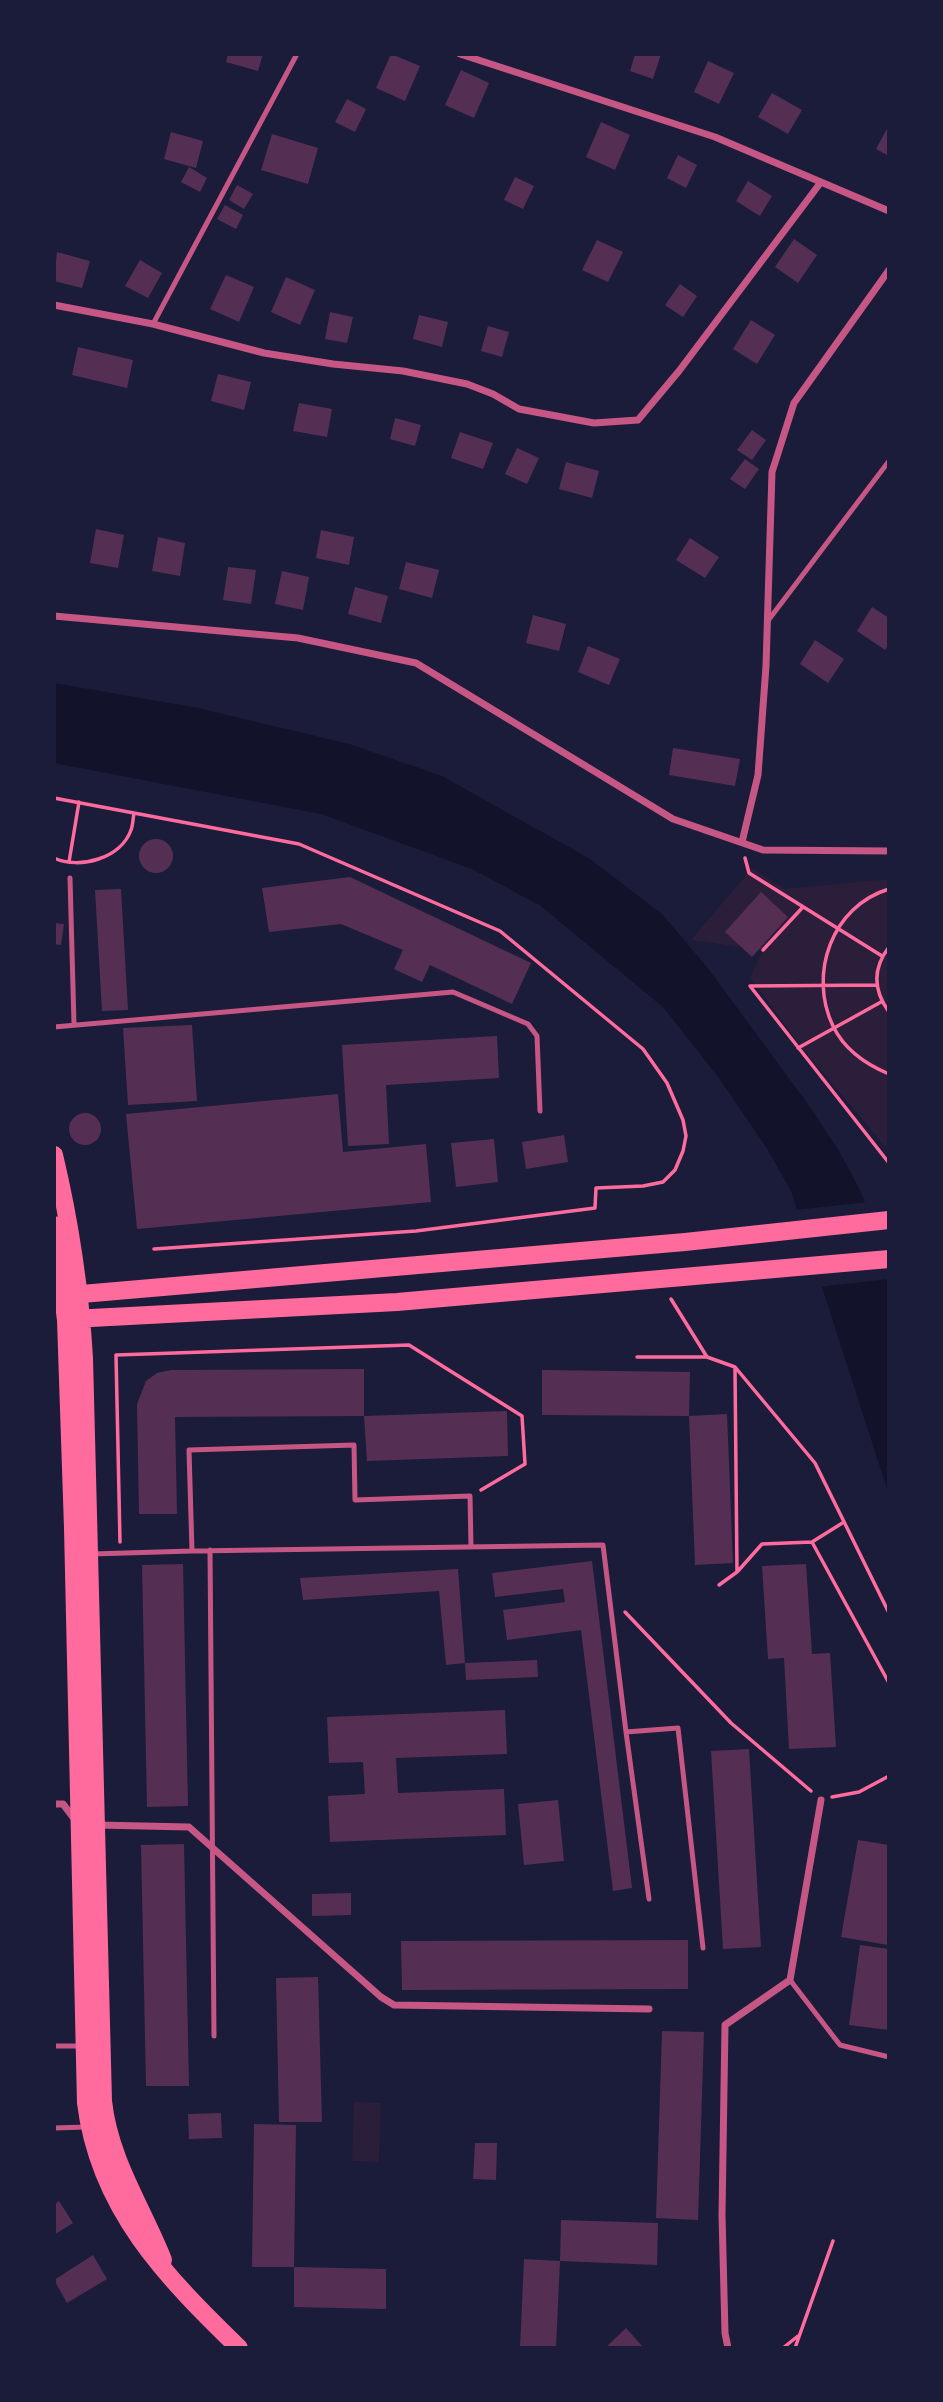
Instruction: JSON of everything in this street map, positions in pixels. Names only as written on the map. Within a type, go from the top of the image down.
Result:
[{"type":"main road","points":[[54,1155],[65,1199],[65,1296]]},
{"type":"main road","points":[[65,1296],[685,1242],[889,1220]]},
{"type":"main road","points":[[54,1225],[65,1296],[90,1554],[105,2125],[125,2180],[154,2236],[170,2279]]},
{"type":"main road","points":[[67,1319],[397,1302],[889,1259]]},
{"type":"main road","points":[[67,1319],[86,2103],[89,2127],[97,2158],[129,2223],[151,2257],[239,2348]]},
{"type":"street","points":[[460,54],[715,137],[889,211]]},
{"type":"street","points":[[54,305],[153,324],[264,353],[402,371],[467,384],[493,394],[519,409],[594,423],[638,419],[679,372],[821,182]]},
{"type":"street","points":[[742,842],[758,775],[772,472],[794,403],[889,270]]},
{"type":"street","points":[[54,616],[298,638],[416,663],[673,819],[763,850],[889,851]]},
{"type":"street","points":[[728,2348],[725,2333],[722,2215],[725,2025],[790,1980],[821,1800]]},
{"type":"street","points":[[54,1804],[63,1804],[79,1825],[189,1826],[381,1997],[394,2005],[649,2009]]},
{"type":"lane","points":[[153,324],[297,54]]},
{"type":"lane","points":[[767,622],[889,461]]},
{"type":"lane","points":[[70,878],[74,1024]]},
{"type":"lane","points":[[54,1027],[453,992],[527,1024],[534,1030],[537,1036],[540,1111]]},
{"type":"lane","points":[[192,1551],[190,1450],[354,1446],[355,1500],[470,1496],[471,1547]]},
{"type":"lane","points":[[90,1554],[603,1545],[649,1899]]},
{"type":"lane","points":[[210,1550],[214,2036]]},
{"type":"lane","points":[[626,1732],[678,1728],[704,1948]]},
{"type":"lane","points":[[790,1980],[840,2045],[889,2057]]},
{"type":"lane","points":[[54,2046],[85,2046]]},
{"type":"lane","points":[[54,2128],[89,2127]]},
{"type":"path","points":[[54,798],[299,844],[500,931],[643,1049],[667,1083],[683,1120],[686,1136],[684,1151],[675,1170],[663,1182],[643,1186],[596,1188],[595,1208],[416,1231],[154,1249]]},
{"type":"path","points":[[69,862],[79,803]]},
{"type":"path","points":[[54,858],[78,863],[99,860],[118,847],[131,831],[134,813]]},
{"type":"path","points":[[742,842],[748,873],[882,956]]},
{"type":"path","points":[[889,889],[855,907],[837,928],[825,955],[822,984],[825,1007],[833,1028],[849,1049],[870,1066],[889,1074]]},
{"type":"path","points":[[763,950],[803,907]]},
{"type":"path","points":[[889,947],[876,970],[876,985],[881,1002],[889,1012]]},
{"type":"path","points":[[876,985],[750,986],[889,1163]]},
{"type":"path","points":[[798,1048],[881,1002]]},
{"type":"path","points":[[671,1299],[707,1357]]},
{"type":"path","points":[[120,1553],[116,1355],[409,1345],[522,1416],[525,1464],[470,1496]]},
{"type":"path","points":[[637,1357],[707,1357],[735,1367],[815,1463],[889,1613]]},
{"type":"path","points":[[735,1367],[737,1572]]},
{"type":"path","points":[[719,1585],[737,1572],[762,1544],[812,1542],[844,1522]]},
{"type":"path","points":[[812,1542],[889,1683]]},
{"type":"path","points":[[608,1594],[731,1723],[821,1800],[859,1792],[889,1776]]},
{"type":"path","points":[[795,2348],[833,2241]]},
{"type":"path","points":[[783,2348],[799,2335]]},
{"type":"shaded area","points":[[54,683],[198,708],[349,744],[442,776],[590,859],[662,914],[707,967],[839,1151],[860,1190],[889,1264],[889,1495],[791,1191],[768,1150],[719,1078],[663,1007],[541,906],[472,869],[321,814],[54,763]]},
{"type":"shaded area","points":[[752,868],[785,889],[889,879],[889,1151],[801,1047],[750,977],[763,950],[691,940]]},
{"type":"shaded area","points":[[354,2102],[381,2103],[379,2162],[352,2161]]},
{"type":"pier","points":[[868,1202],[889,1254],[889,1279],[819,1287],[794,1210]]},
{"type":"building","points":[[228,54],[263,54],[258,71],[226,62]]},
{"type":"building","points":[[391,54],[420,66],[405,101],[376,88]]},
{"type":"building","points":[[635,54],[661,54],[653,79],[630,71]]},
{"type":"building","points":[[708,61],[734,73],[719,104],[694,92]]},
{"type":"building","points":[[461,70],[489,83],[474,118],[445,105]]},
{"type":"building","points":[[772,93],[802,110],[788,134],[758,117]]},
{"type":"building","points":[[347,99],[366,109],[355,132],[335,122]]},
{"type":"building","points":[[601,122],[630,135],[615,170],[586,157]]},
{"type":"building","points":[[889,125],[889,156],[876,149]]},
{"type":"building","points":[[171,132],[203,141],[196,168],[164,159]]},
{"type":"building","points":[[272,134],[318,148],[308,184],[261,170]]},
{"type":"building","points":[[678,155],[697,165],[686,188],[667,178]]},
{"type":"building","points":[[189,167],[207,178],[200,192],[181,182]]},
{"type":"building","points":[[515,177],[534,186],[523,209],[504,200]]},
{"type":"building","points":[[748,181],[772,196],[760,216],[736,201]]},
{"type":"building","points":[[237,185],[253,194],[244,209],[229,200]]},
{"type":"building","points":[[225,205],[243,215],[236,229],[217,219]]},
{"type":"building","points":[[794,239],[817,255],[798,283],[775,267]]},
{"type":"building","points":[[597,240],[623,252],[608,282],[582,270]]},
{"type":"building","points":[[57,252],[90,261],[82,288],[54,281]]},
{"type":"building","points":[[140,260],[162,273],[148,298],[125,286]]},
{"type":"building","points":[[226,275],[254,287],[239,322],[210,309]]},
{"type":"building","points":[[286,277],[315,290],[300,325],[271,312]]},
{"type":"building","points":[[680,284],[697,296],[683,317],[665,305]]},
{"type":"building","points":[[330,312],[353,317],[347,343],[325,339]]},
{"type":"building","points":[[419,315],[448,322],[442,347],[413,339]]},
{"type":"building","points":[[751,320],[775,335],[757,364],[733,349]]},
{"type":"building","points":[[488,326],[509,332],[502,357],[481,351]]},
{"type":"building","points":[[78,347],[133,360],[127,388],[72,375]]},
{"type":"building","points":[[218,374],[251,382],[244,410],[211,401]]},
{"type":"building","points":[[299,403],[332,409],[327,437],[293,431]]},
{"type":"building","points":[[395,418],[421,425],[415,446],[390,439]]},
{"type":"building","points":[[752,430],[766,440],[752,460],[737,450]]},
{"type":"building","points":[[460,432],[493,443],[483,469],[451,458]]},
{"type":"building","points":[[517,448],[539,458],[527,484],[505,474]]},
{"type":"building","points":[[745,459],[759,469],[745,489],[730,479]]},
{"type":"building","points":[[566,462],[599,471],[592,498],[559,489]]},
{"type":"building","points":[[96,529],[124,535],[118,568],[90,563]]},
{"type":"building","points":[[321,530],[354,537],[349,565],[316,558]]},
{"type":"building","points":[[158,537],[185,543],[180,576],[152,571]]},
{"type":"building","points":[[690,538],[719,557],[705,578],[676,560]]},
{"type":"building","points":[[406,562],[439,570],[432,598],[399,589]]},
{"type":"building","points":[[228,567],[256,570],[251,604],[223,600]]},
{"type":"building","points":[[282,571],[309,577],[303,610],[275,604]]},
{"type":"building","points":[[355,587],[388,596],[381,623],[348,614]]},
{"type":"building","points":[[872,607],[889,618],[889,644],[885,650],[857,631]]},
{"type":"building","points":[[533,615],[566,624],[559,651],[526,643]]},
{"type":"building","points":[[815,640],[844,659],[828,683],[800,664]]},
{"type":"building","points":[[588,646],[620,659],[609,685],[578,672]]},
{"type":"building","points":[[673,748],[740,759],[735,786],[669,775]]},
{"type":"building","points":[[156,839],[168,844],[173,856],[168,868],[156,873],[144,868],[139,856],[144,844]]},
{"type":"building","points":[[350,877],[531,963],[512,1004],[430,965],[422,982],[394,969],[403,950],[341,924],[269,932],[262,888]]},
{"type":"building","points":[[121,889],[128,1010],[102,1011],[95,890]]},
{"type":"building","points":[[761,892],[788,917],[752,957],[725,932]]},
{"type":"building","points":[[54,923],[64,924],[61,945],[54,944]]},
{"type":"building","points":[[192,1025],[197,1101],[128,1105],[123,1028]]},
{"type":"building","points":[[497,1036],[499,1078],[386,1085],[389,1144],[348,1146],[342,1045]]},
{"type":"building","points":[[338,1094],[343,1152],[426,1144],[431,1202],[137,1229],[126,1114]]},
{"type":"building","points":[[85,1113],[96,1118],[101,1129],[96,1140],[85,1145],[74,1140],[69,1129],[74,1118]]},
{"type":"building","points":[[564,1135],[568,1162],[526,1169],[522,1142]]},
{"type":"building","points":[[494,1139],[498,1182],[456,1187],[451,1143]]},
{"type":"building","points":[[364,1369],[364,1416],[175,1417],[177,1514],[139,1514],[137,1404],[146,1381],[157,1373],[171,1370]]},
{"type":"building","points":[[542,1370],[690,1372],[689,1416],[542,1415]]},
{"type":"building","points":[[507,1411],[508,1456],[367,1461],[364,1416]]},
{"type":"building","points":[[727,1414],[733,1563],[695,1565],[689,1416]]},
{"type":"building","points":[[592,1561],[632,1888],[613,1891],[581,1630],[507,1640],[503,1610],[565,1602],[563,1589],[495,1597],[492,1573]]},
{"type":"building","points":[[183,1564],[188,1806],[147,1807],[142,1565]]},
{"type":"building","points":[[806,1564],[812,1654],[830,1653],[836,1747],[789,1749],[784,1658],[768,1659],[762,1566]]},
{"type":"building","points":[[458,1569],[465,1663],[446,1665],[439,1591],[303,1600],[300,1578]]},
{"type":"building","points":[[537,1660],[538,1677],[466,1680],[465,1663]]},
{"type":"building","points":[[505,1710],[507,1754],[396,1758],[398,1793],[504,1789],[506,1835],[330,1842],[328,1796],[365,1794],[363,1762],[329,1763],[327,1717]]},
{"type":"building","points":[[749,1749],[761,1947],[723,1949],[711,1751]]},
{"type":"building","points":[[558,1800],[564,1861],[524,1865],[518,1804]]},
{"type":"building","points":[[858,1840],[889,1845],[888,1945],[841,1937]]},
{"type":"building","points":[[184,1844],[189,2086],[146,2086],[141,1845]]},
{"type":"building","points":[[351,1893],[351,1915],[312,1916],[312,1894]]},
{"type":"building","points":[[688,1940],[688,1989],[402,1990],[401,1941]]},
{"type":"building","points":[[860,1945],[889,1949],[889,2030],[849,2025]]},
{"type":"building","points":[[318,1977],[322,2122],[279,2122],[276,1978]]},
{"type":"building","points":[[662,2031],[704,2032],[698,2220],[656,2218]]},
{"type":"building","points":[[221,2113],[222,2138],[189,2139],[188,2114]]},
{"type":"building","points":[[254,2124],[296,2125],[294,2267],[252,2267]]},
{"type":"building","points":[[475,2143],[497,2143],[496,2180],[473,2179]]},
{"type":"building","points":[[59,2201],[73,2223],[54,2235],[54,2205]]},
{"type":"building","points":[[561,2220],[658,2223],[657,2265],[560,2261]]},
{"type":"building","points":[[93,2255],[107,2279],[67,2303],[54,2280]]},
{"type":"building","points":[[524,2259],[560,2261],[556,2348],[520,2348]]},
{"type":"building","points":[[294,2267],[386,2269],[386,2309],[294,2307]]},
{"type":"building","points":[[626,2328],[644,2348],[605,2348]]}]
